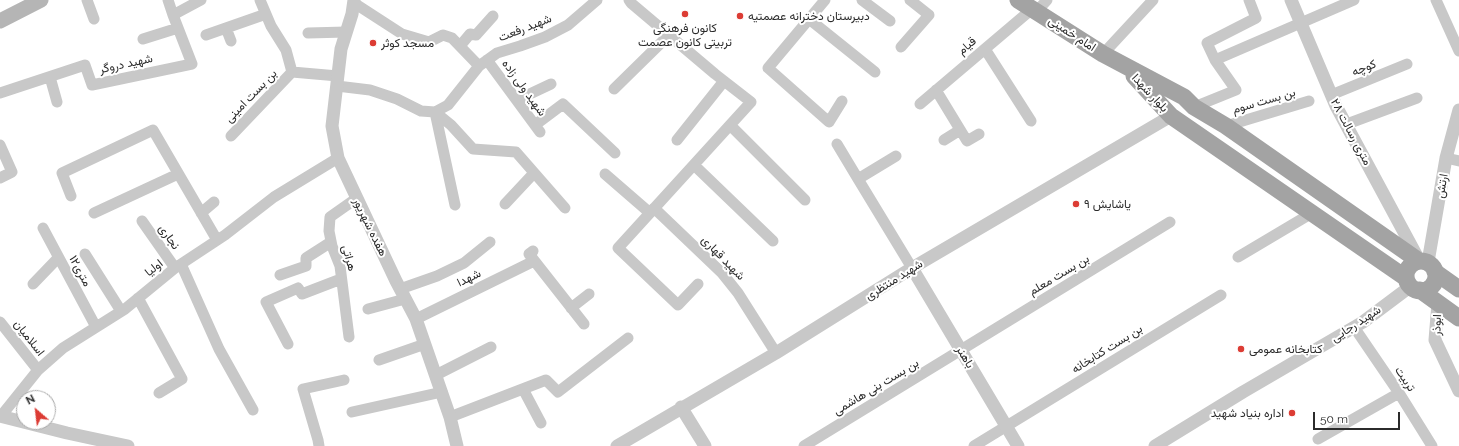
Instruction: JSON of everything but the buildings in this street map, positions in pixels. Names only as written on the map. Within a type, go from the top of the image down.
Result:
[{"type":"main road","points":[[0,21],[41,0]]},
{"type":"main road","name":"امام خمینی","points":[[1033,5],[1103,54],[1126,67]]},
{"type":"main road","name":"بلوار شهدا","points":[[1126,67],[1184,97],[1194,107],[1226,126],[1428,265],[1459,289]]},
{"type":"main road","name":"بلوار شهدا","points":[[1126,67],[1171,116],[1312,213],[1459,318]]},
{"type":"main road","points":[[1411,265],[1428,265],[1435,280],[1433,284],[1429,288],[1412,285],[1406,273],[1411,265]]},
{"type":"street","points":[[87,0],[94,19]]},
{"type":"street","name":"شهید دروگر","points":[[0,93],[85,65],[92,85],[192,64],[168,0]]},
{"type":"street","points":[[173,15],[201,0]]},
{"type":"street","points":[[260,0],[271,26],[286,50],[292,72]]},
{"type":"street","name":"شهید رفعت","points":[[435,112],[448,105],[483,63],[497,53],[545,37],[568,25],[597,0]]},
{"type":"street","points":[[629,0],[724,81],[751,102],[618,248],[678,304],[698,284]]},
{"type":"street","points":[[825,0],[768,68],[829,122],[842,101]]},
{"type":"street","points":[[862,0],[890,22]]},
{"type":"street","points":[[901,47],[929,15],[910,0]]},
{"type":"street","points":[[1103,54],[1153,0]]},
{"type":"street","points":[[1194,107],[1236,90],[1215,60],[1208,42],[1256,18],[1249,0]]},
{"type":"street","name":"۲۸ متری رسالت","points":[[1292,0],[1300,23],[1334,100],[1428,265]]},
{"type":"street","points":[[1215,60],[1354,0]]},
{"type":"street","points":[[1436,0],[1459,51]]},
{"type":"street","name":"شهید ولی زاده","points":[[354,2],[402,34],[429,42],[443,36],[452,38],[460,46],[483,63],[517,100],[537,128],[563,104],[615,153]]},
{"type":"street","name":"هفده شهریور","points":[[354,2],[352,14],[341,49],[332,126],[338,158],[416,319],[442,392],[457,446]]},
{"type":"street","name":"قیام","points":[[920,104],[1033,5]]},
{"type":"street","points":[[206,34],[266,14]]},
{"type":"street","points":[[460,46],[470,34],[476,36],[493,16]]},
{"type":"street","points":[[809,19],[875,72]]},
{"type":"street","points":[[143,39],[178,28]]},
{"type":"street","points":[[226,28],[231,41]]},
{"type":"street","points":[[308,33],[346,32]]},
{"type":"street","points":[[614,88],[669,35]]},
{"type":"street","points":[[984,49],[1031,121]]},
{"type":"street","name":"کوچه","points":[[1334,100],[1407,64]]},
{"type":"street","name":"بن بست امینی","points":[[231,136],[292,72],[337,81]]},
{"type":"street","points":[[50,77],[57,102]]},
{"type":"street","points":[[337,81],[397,99],[421,111],[435,112],[451,125],[473,150],[516,152],[565,208]]},
{"type":"street","points":[[677,140],[724,81]]},
{"type":"street","points":[[517,100],[551,84]]},
{"type":"street","points":[[936,90],[967,142],[979,134]]},
{"type":"street","points":[[1347,124],[1417,98]]},
{"type":"street","name":"بن بست سوم","points":[[1226,126],[1309,101]]},
{"type":"street","name":"ارتش","points":[[1428,265],[1453,159],[1459,110]]},
{"type":"street","points":[[435,112],[455,205]]},
{"type":"street","name":"شهید منتظری","points":[[618,446],[681,407],[776,353],[912,268],[1171,116]]},
{"type":"street","points":[[730,125],[805,200]]},
{"type":"street","points":[[71,196],[62,173],[153,130],[217,240]]},
{"type":"street","points":[[944,140],[960,130]]},
{"type":"street","points":[[837,144],[912,268]]},
{"type":"street","points":[[0,145],[12,172],[0,178]]},
{"type":"street","points":[[858,180],[896,156]]},
{"type":"street","name":"اولیا","points":[[1,416],[38,370],[63,348],[121,311],[178,266],[217,240],[274,197],[338,158]]},
{"type":"street","points":[[694,165],[773,241]]},
{"type":"street","points":[[505,204],[534,173]]},
{"type":"street","points":[[94,213],[178,174]]},
{"type":"street","name":"شهید قهاری","points":[[605,174],[652,211],[722,273],[738,293],[776,353]]},
{"type":"street","name":"هراتی","points":[[349,337],[340,266],[331,242],[329,231],[330,217],[357,198]]},
{"type":"street","points":[[201,214],[214,202]]},
{"type":"street","points":[[1238,257],[1312,213]]},
{"type":"street","name":"نجاری","points":[[142,221],[178,266],[219,349],[253,410]]},
{"type":"street","name":"بن بست معلم","points":[[961,350],[1170,222]]},
{"type":"street","name":"۱۲متری","points":[[43,228],[96,327]]},
{"type":"street","points":[[280,275],[306,266],[306,258],[331,242]]},
{"type":"street","points":[[368,308],[403,294],[464,263],[490,242]]},
{"type":"street","points":[[85,254],[121,311]]},
{"type":"street","name":"شهدا","points":[[416,319],[534,256],[571,308]]},
{"type":"street","points":[[33,284],[58,258]]},
{"type":"street","name":"باهنر","points":[[912,268],[1018,446]]},
{"type":"street","points":[[288,344],[266,302],[270,294],[298,288],[302,294],[341,279]]},
{"type":"street","name":"شهید رجایی","points":[[1155,446],[1363,322],[1412,285]]},
{"type":"street","points":[[584,324],[571,308],[589,294]]},
{"type":"street","name":"بن بست کتابخانه","points":[[974,446],[1221,295]]},
{"type":"street","points":[[138,298],[182,379],[159,393]]},
{"type":"street","name":"ابوذر","points":[[1438,303],[1435,340],[1459,391]]},
{"type":"street","name":"اسلامیان","points":[[0,322],[38,370]]},
{"type":"street","name":"تربیت","points":[[1354,327],[1399,393],[1432,446]]},
{"type":"street","points":[[450,417],[546,380],[558,392],[628,338]]},
{"type":"street","points":[[378,360],[425,344]]},
{"type":"street","points":[[436,375],[491,347]]},
{"type":"street","name":"بن بست بنی هاشمی","points":[[804,446],[961,350]]},
{"type":"street","points":[[319,446],[303,389],[344,380]]},
{"type":"street","points":[[523,388],[541,423]]},
{"type":"street","points":[[352,412],[442,392]]},
{"type":"street","points":[[1318,439],[1399,393]]},
{"type":"street","points":[[681,407],[705,446]]},
{"type":"street","points":[[1,416],[66,433],[128,446]]},
{"type":"place","name":"کانون فرهنگی تربیتی کانون عصمت","points":[[685,14]]},
{"type":"place","name":"دبیرستان دخترانه عصمتیه","points":[[740,16]]},
{"type":"place","name":"مسجد کوثر","points":[[373,43]]},
{"type":"place","name":"یاشایش ۹","points":[[1076,204]]},
{"type":"place","name":"کتابخانه عمومی","points":[[1241,349]]},
{"type":"place","name":"اداره بنیاد شهید","points":[[1292,413]]}]
